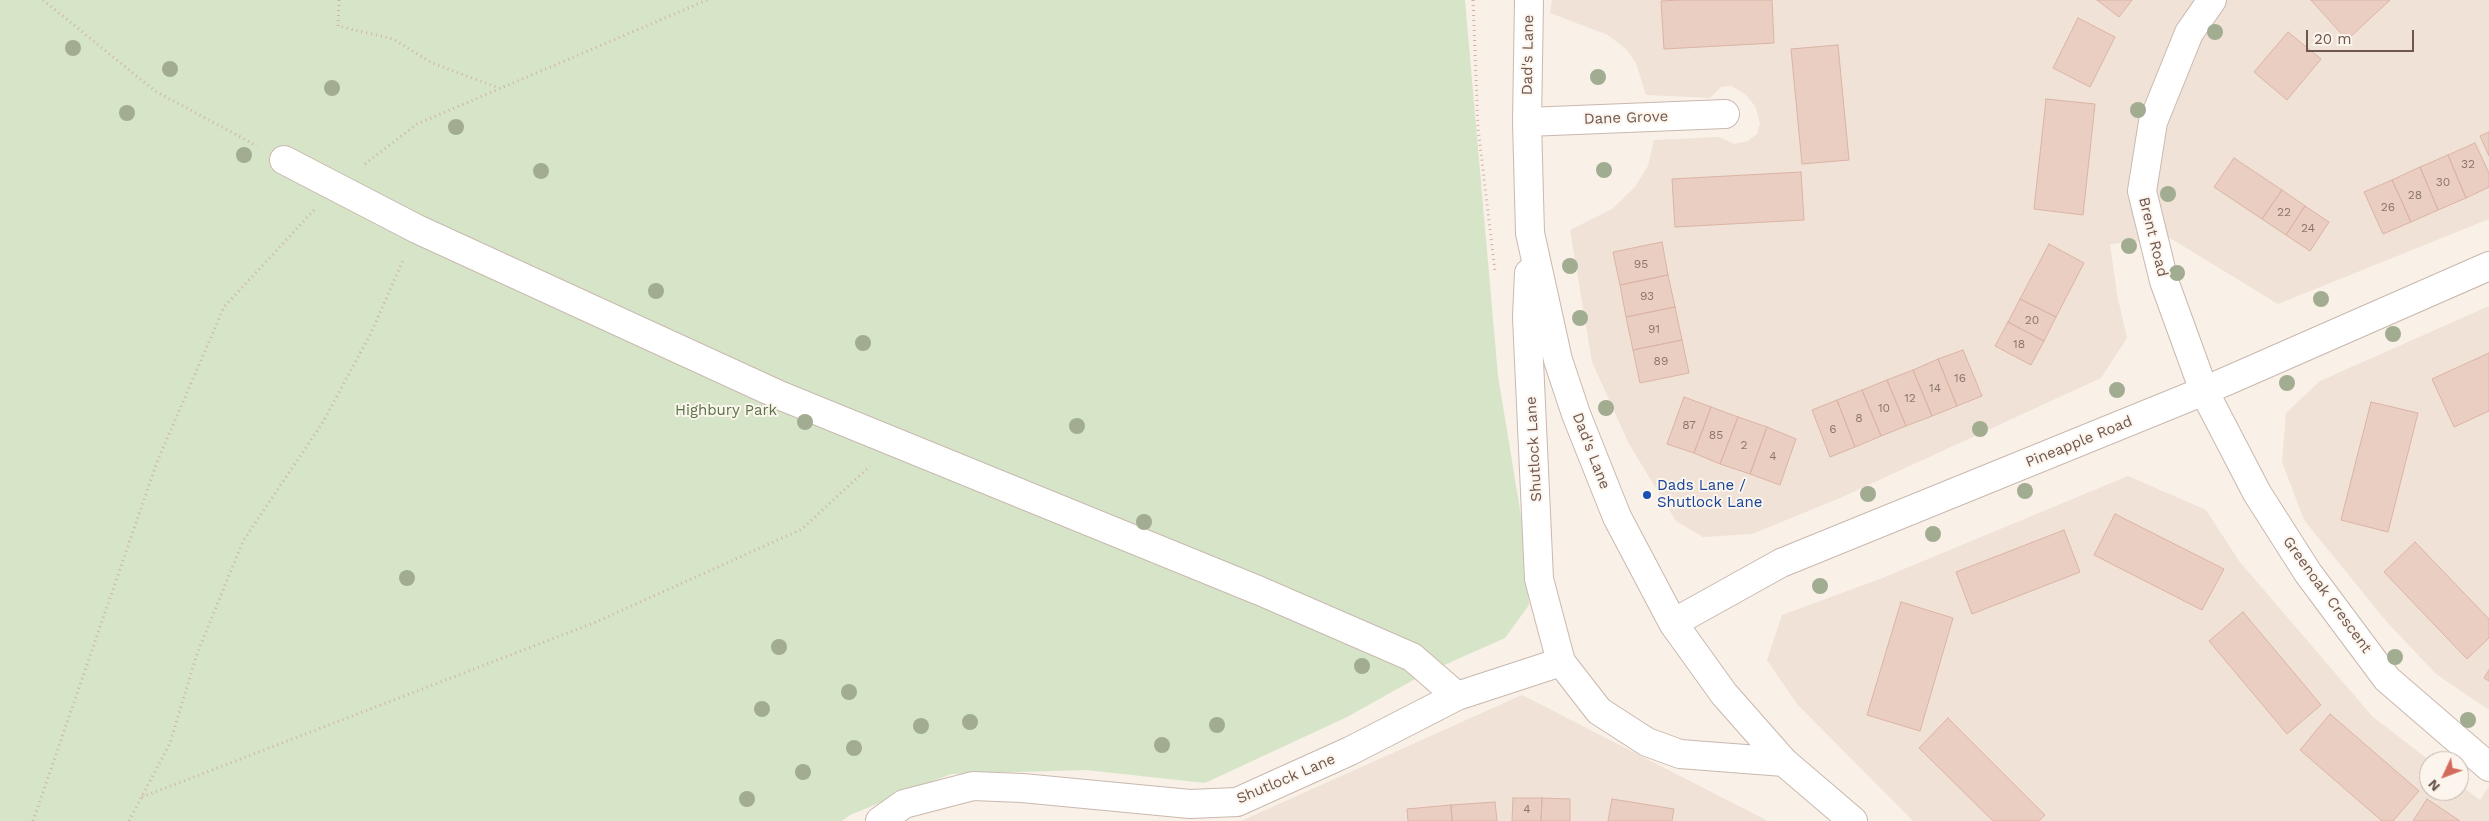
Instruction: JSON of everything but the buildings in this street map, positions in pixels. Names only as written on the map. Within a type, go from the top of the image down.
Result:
[{"type":"street","name":"Dad's Lane","points":[[1529,0],[1527,122],[1530,232],[1558,360],[1576,414],[1617,517],[1673,623],[1724,694],[1784,762],[1853,821]]},
{"type":"street","name":"Brent Road","points":[[2204,391],[2164,281],[2142,191],[2153,122],[2189,33],[2212,0]]},
{"type":"street","name":"Dane Grove","points":[[1527,122],[1726,114]]},
{"type":"street","points":[[284,160],[418,229],[779,395],[1260,591],[1412,657],[1457,696]]},
{"type":"street","name":"Shutlock Lane","points":[[1530,232],[1527,318],[1539,579],[1561,662],[1599,711],[1647,742],[1680,754],[1784,762]]},
{"type":"street","name":"Pineapple Road","points":[[1673,623],[1781,563],[2204,391],[2489,266]]},
{"type":"street","name":"Greenoak Crescent","points":[[2204,391],[2257,494],[2302,565],[2387,679],[2489,767]]},
{"type":"street","name":"Shutlock Lane","points":[[880,821],[904,804],[973,786],[1022,788],[1190,804],[1237,802],[1350,751],[1457,696],[1561,662]]},
{"type":"path","points":[[43,0],[155,91],[284,160]]},
{"type":"path","points":[[339,0],[338,26],[393,39],[432,63],[500,89]]},
{"type":"path","points":[[33,821],[157,462],[224,307],[336,186],[417,124],[707,0]]},
{"type":"path","points":[[1473,0],[1478,128],[1495,276]]},
{"type":"path","points":[[129,821],[170,743],[197,654],[243,541],[323,422],[371,333],[418,229]]},
{"type":"path","points":[[142,797],[596,622],[802,529],[896,442]]},
{"type":"shaded area","points":[[1552,0],[2489,0],[2489,219],[2278,304],[2170,238],[2110,244],[2117,294],[2127,338],[2101,378],[1840,498],[1752,534],[1703,537],[1676,521],[1629,444],[1592,362],[1570,230],[1612,209],[1635,187],[1648,166],[1654,140],[1719,137],[1734,144],[1748,141],[1757,134],[1760,123],[1755,106],[1745,94],[1731,86],[1721,87],[1710,98],[1646,95],[1636,63],[1626,49],[1608,35],[1550,13]]},
{"type":"shaded area","points":[[2489,306],[2489,710],[2436,674],[2386,621],[2304,520],[2282,462],[2286,413],[2320,381]]},
{"type":"shaded area","points":[[2128,476],[2206,510],[2239,561],[2372,716],[2419,752],[2419,801],[2469,801],[2469,792],[2480,800],[2489,786],[2489,821],[1913,821],[1797,704],[1767,660],[1782,615],[1880,579]]},
{"type":"shaded area","points":[[1522,695],[1768,821],[1241,821]]},
{"type":"green space","name":"Highbury Park","points":[[0,0],[1465,0],[1498,376],[1525,540],[1529,605],[1505,638],[1424,674],[1347,717],[1205,783],[1086,770],[951,774],[850,815],[842,821],[0,821]]},
{"type":"place","name":"Dads Lane / Shutlock Lane","points":[[1647,495]]}]
